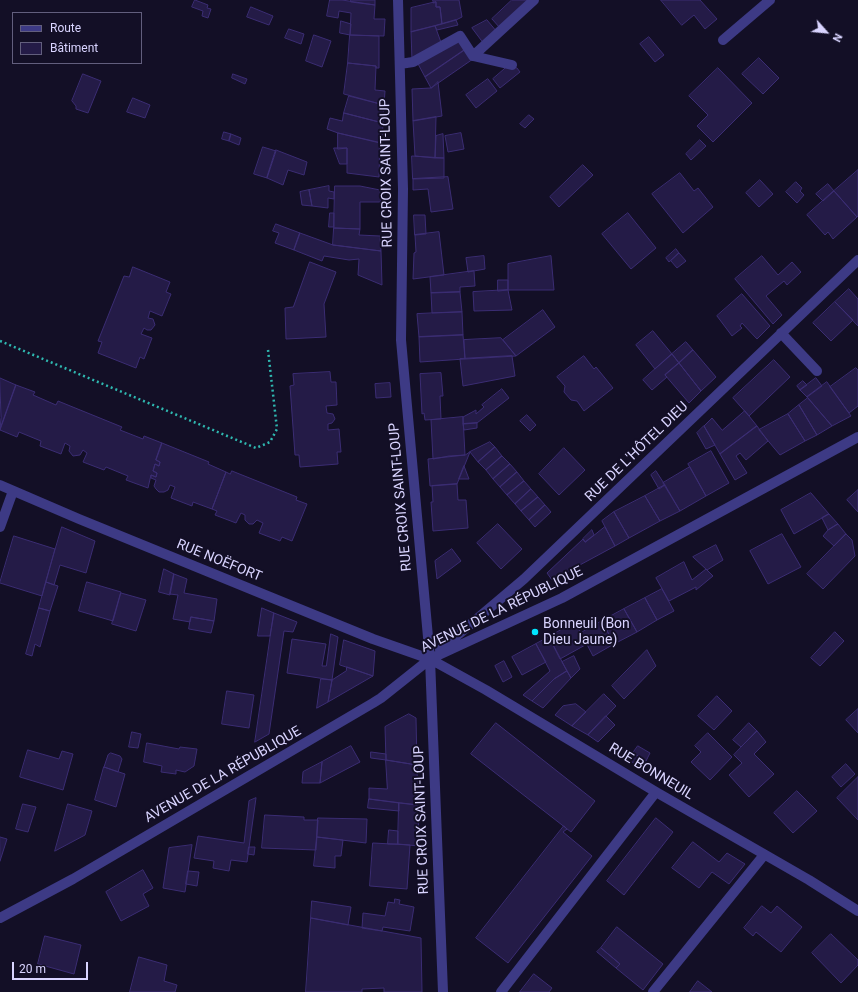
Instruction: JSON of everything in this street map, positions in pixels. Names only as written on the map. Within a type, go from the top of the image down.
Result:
[{"type":"street","name":"RUE CROIX SAINT-LOUP","points":[[398,0],[403,189],[401,340],[430,659],[443,992]]},
{"type":"street","points":[[473,56],[534,0]]},
{"type":"street","points":[[723,40],[770,0]]},
{"type":"street","points":[[400,64],[413,62],[460,36],[473,56],[512,65]]},
{"type":"street","name":"RUE DE L'HÔTEL DIEU","points":[[430,659],[524,579],[858,260]]},
{"type":"street","points":[[781,333],[817,371]]},
{"type":"street","name":"AVENUE DE LA RÉPUBLIQUE","points":[[0,918],[73,878],[373,703],[430,659],[562,598],[858,437]]},
{"type":"street","name":"RUE NOËFORT","points":[[0,485],[79,519],[373,639],[430,659]]},
{"type":"street","points":[[0,527],[14,491]]},
{"type":"street","name":"RUE BONNEUIL","points":[[430,659],[486,690],[656,792],[809,880],[858,911]]},
{"type":"street","points":[[501,992],[656,792]]},
{"type":"street","points":[[653,992],[764,855]]},
{"type":"path","points":[[0,341],[256,448],[270,442],[277,429],[268,350]]},
{"type":"building","points":[[195,0],[208,5],[207,8],[211,9],[208,18],[202,16],[203,11],[192,7]]},
{"type":"building","points":[[330,0],[342,0],[375,5],[374,19],[385,19],[384,36],[350,35],[351,13],[339,11],[338,18],[327,16]]},
{"type":"building","points":[[351,0],[375,0],[375,5],[351,2]]},
{"type":"building","points":[[433,0],[459,0],[462,17],[442,24],[440,7],[436,7],[436,2],[434,3]]},
{"type":"building","points":[[512,0],[531,0],[500,28],[492,19]]},
{"type":"building","points":[[661,0],[700,0],[717,19],[705,29],[694,15],[682,25]]},
{"type":"building","points":[[436,2],[436,7],[440,7],[442,24],[411,32],[411,8]]},
{"type":"building","points":[[251,7],[273,16],[269,25],[247,17]]},
{"type":"building","points":[[456,20],[458,25],[437,30],[435,26]]},
{"type":"building","points":[[487,20],[497,32],[484,44],[472,28]]},
{"type":"building","points":[[341,21],[351,24],[350,35],[340,33]]},
{"type":"building","points":[[435,26],[442,45],[412,61],[411,32]]},
{"type":"building","points":[[289,29],[304,34],[301,44],[285,38]]},
{"type":"building","points":[[314,35],[331,41],[322,67],[306,61]]},
{"type":"building","points":[[350,35],[379,36],[379,68],[376,68],[376,66],[348,63]]},
{"type":"building","points":[[649,37],[664,55],[655,62],[640,44]]},
{"type":"building","points":[[461,40],[466,49],[425,77],[417,62]]},
{"type":"building","points":[[466,49],[473,59],[431,88],[425,77]]},
{"type":"building","points":[[759,58],[779,78],[763,94],[742,74]]},
{"type":"building","points":[[348,63],[376,66],[375,90],[385,91],[384,105],[344,94]]},
{"type":"building","points":[[508,66],[517,68],[520,72],[500,88],[493,79]]},
{"type":"building","points":[[718,68],[752,103],[713,142],[697,126],[708,115],[689,96]]},
{"type":"building","points":[[83,74],[101,81],[88,113],[76,109],[76,106],[72,101]]},
{"type":"building","points":[[233,74],[247,79],[245,84],[232,78]]},
{"type":"building","points":[[488,79],[497,91],[476,108],[466,95]]},
{"type":"building","points":[[438,82],[442,116],[413,121],[412,89],[431,88]]},
{"type":"building","points":[[349,96],[384,105],[383,123],[344,113]]},
{"type":"building","points":[[133,98],[150,105],[145,118],[127,112]]},
{"type":"building","points":[[344,113],[383,123],[382,143],[327,129],[330,118],[342,121]]},
{"type":"building","points":[[529,115],[534,119],[525,128],[520,124]]},
{"type":"building","points":[[436,117],[435,158],[415,156],[413,121]]},
{"type":"building","points":[[224,132],[231,134],[229,141],[222,139]]},
{"type":"building","points":[[338,133],[380,143],[379,177],[347,173],[347,148],[338,149]]},
{"type":"building","points":[[461,133],[464,149],[448,152],[445,136]]},
{"type":"building","points":[[231,134],[241,138],[239,145],[229,141]]},
{"type":"building","points":[[443,134],[444,158],[435,158],[436,136]]},
{"type":"building","points":[[700,140],[706,146],[691,160],[686,154]]},
{"type":"building","points":[[263,147],[276,151],[267,178],[254,174]]},
{"type":"building","points":[[334,148],[347,148],[347,164],[340,164]]},
{"type":"building","points":[[276,150],[307,162],[304,175],[288,170],[283,185],[267,178]]},
{"type":"building","points":[[412,156],[444,158],[444,178],[413,179]]},
{"type":"building","points":[[583,165],[593,175],[559,207],[550,197]]},
{"type":"building","points":[[858,170],[858,216],[857,217],[834,191]]},
{"type":"building","points":[[680,173],[694,191],[698,188],[713,207],[683,233],[652,194]]},
{"type":"building","points":[[448,177],[453,209],[431,212],[428,189],[413,190],[413,179]]},
{"type":"building","points":[[760,180],[773,194],[759,207],[746,193]]},
{"type":"building","points":[[796,182],[802,188],[800,191],[804,195],[797,203],[786,192]]},
{"type":"building","points":[[828,184],[834,191],[823,201],[816,194]]},
{"type":"building","points":[[329,186],[329,191],[334,192],[334,199],[328,198],[328,208],[312,206],[309,190]]},
{"type":"building","points":[[335,186],[360,186],[380,190],[381,202],[360,202],[360,229],[334,228]]},
{"type":"building","points":[[309,190],[312,206],[302,205],[300,192]]},
{"type":"building","points":[[834,191],[857,217],[833,239],[828,232],[825,235],[807,215]]},
{"type":"building","points":[[330,213],[334,213],[334,227],[329,227]]},
{"type":"building","points":[[628,213],[656,248],[631,269],[602,234]]},
{"type":"building","points":[[414,215],[425,215],[426,234],[415,235]]},
{"type":"building","points":[[276,224],[300,233],[294,250],[275,243],[279,233],[273,231]]},
{"type":"building","points":[[334,228],[360,229],[359,235],[380,236],[381,251],[333,245]]},
{"type":"building","points":[[439,232],[444,275],[413,279],[414,253],[416,252],[415,235]]},
{"type":"building","points":[[300,233],[333,245],[381,251],[382,285],[358,275],[359,259],[349,260],[324,256],[322,261],[294,250]]},
{"type":"building","points":[[676,249],[679,253],[669,262],[666,258]]},
{"type":"building","points":[[679,253],[686,261],[677,268],[671,261]]},
{"type":"building","points":[[484,256],[485,269],[468,272],[466,258]]},
{"type":"building","points":[[551,256],[554,290],[508,290],[508,264]]},
{"type":"building","points":[[762,256],[778,275],[792,262],[801,272],[787,285],[784,281],[766,296],[782,315],[773,324],[735,279]]},
{"type":"building","points":[[310,262],[336,272],[324,304],[326,337],[286,339],[285,308],[293,307]]},
{"type":"building","points":[[133,267],[170,282],[166,292],[171,294],[162,316],[150,311],[148,318],[153,319],[155,325],[151,330],[144,328],[141,334],[152,338],[144,359],[140,357],[136,368],[98,353],[102,342],[98,341],[124,276],[129,277]]},
{"type":"building","points":[[474,271],[475,286],[460,287],[460,292],[431,293],[430,277]]},
{"type":"building","points":[[498,280],[508,280],[508,290],[498,291]]},
{"type":"building","points":[[849,289],[858,299],[858,326],[835,302]]},
{"type":"building","points":[[508,290],[512,310],[474,311],[473,292]]},
{"type":"building","points":[[460,292],[462,312],[432,313],[431,293]]},
{"type":"building","points":[[742,294],[770,326],[757,339],[742,323],[740,326],[742,328],[732,336],[717,316]]},
{"type":"building","points":[[835,302],[853,320],[831,341],[813,323]]},
{"type":"building","points":[[543,310],[555,327],[516,356],[503,340]]},
{"type":"building","points":[[462,312],[463,335],[419,337],[417,314]]},
{"type":"building","points":[[653,331],[672,354],[655,369],[636,345]]},
{"type":"building","points":[[463,335],[465,359],[420,362],[419,337]]},
{"type":"building","points":[[501,338],[516,356],[465,359],[464,340]]},
{"type":"building","points":[[686,342],[693,350],[679,363],[672,354]]},
{"type":"building","points":[[693,350],[716,377],[701,391],[679,363]]},
{"type":"building","points":[[672,354],[679,363],[665,375],[667,377],[652,390],[643,380]]},
{"type":"building","points":[[512,356],[515,376],[463,386],[460,359]]},
{"type":"building","points":[[584,356],[594,369],[596,367],[613,388],[584,411],[577,401],[571,400],[564,392],[565,386],[557,377]]},
{"type":"building","points":[[774,360],[790,377],[749,416],[733,398]]},
{"type":"building","points":[[679,363],[701,391],[689,403],[665,375]]},
{"type":"building","points":[[856,368],[858,370],[858,406],[849,413],[830,387]]},
{"type":"building","points":[[330,372],[331,382],[336,382],[337,405],[326,406],[327,413],[333,414],[335,419],[332,423],[328,424],[328,430],[339,429],[341,452],[337,452],[338,464],[300,467],[299,455],[295,455],[290,386],[294,385],[293,374]]},
{"type":"building","points":[[441,373],[443,396],[440,396],[441,419],[425,420],[424,413],[422,414],[420,374]]},
{"type":"building","points":[[0,378],[16,385],[0,430],[1,418]]},
{"type":"building","points":[[816,378],[822,386],[807,397],[800,390]]},
{"type":"building","points":[[803,381],[807,385],[800,390],[797,386]]},
{"type":"building","points":[[827,382],[851,416],[832,426],[807,397]]},
{"type":"building","points":[[390,383],[391,397],[376,398],[375,384]]},
{"type":"building","points":[[16,385],[35,392],[33,395],[56,405],[58,401],[122,427],[120,430],[143,439],[144,436],[162,443],[156,460],[160,462],[159,466],[155,464],[153,471],[157,473],[156,477],[151,475],[148,488],[126,480],[128,476],[106,467],[104,470],[83,462],[87,453],[83,450],[80,455],[73,456],[69,451],[70,446],[65,443],[61,454],[40,446],[41,441],[19,432],[17,437],[0,430]]},
{"type":"building","points":[[502,389],[509,398],[477,423],[463,424],[463,417],[476,410],[476,414],[484,407],[482,405]]},
{"type":"building","points":[[808,398],[832,426],[817,435],[799,405]]},
{"type":"building","points":[[799,405],[817,435],[805,441],[788,414]]},
{"type":"building","points":[[745,411],[757,426],[720,454],[704,426],[712,418],[722,430]]},
{"type":"building","points":[[788,414],[805,441],[780,455],[759,430]]},
{"type":"building","points":[[527,415],[536,425],[530,431],[520,421]]},
{"type":"building","points":[[463,417],[465,455],[433,459],[431,420]]},
{"type":"building","points":[[477,423],[477,428],[464,430],[463,424]]},
{"type":"building","points":[[704,426],[715,445],[706,449],[697,433]]},
{"type":"building","points":[[757,426],[768,441],[746,460],[740,453],[736,456],[747,473],[735,480],[720,454]]},
{"type":"building","points":[[490,442],[495,447],[478,462],[470,452]]},
{"type":"building","points":[[162,443],[209,462],[208,464],[226,472],[212,509],[193,502],[192,506],[171,498],[175,487],[170,485],[168,490],[164,492],[159,492],[156,489],[154,486],[156,480],[151,478],[151,475],[156,477],[157,473],[153,471],[155,464],[159,466],[160,462],[156,460]]},
{"type":"building","points":[[495,447],[502,456],[486,470],[478,462]]},
{"type":"building","points":[[564,448],[585,470],[559,495],[539,474]]},
{"type":"building","points":[[711,451],[729,483],[706,496],[688,464]]},
{"type":"building","points":[[470,452],[457,484],[430,486],[428,459],[465,455]]},
{"type":"building","points":[[502,456],[510,464],[493,479],[486,470]]},
{"type":"building","points":[[510,464],[517,472],[500,487],[493,479]]},
{"type":"building","points":[[464,466],[469,479],[459,479]]},
{"type":"building","points":[[690,467],[706,496],[680,511],[663,483]]},
{"type":"building","points":[[232,471],[297,497],[296,500],[307,504],[292,541],[282,537],[280,541],[259,533],[263,523],[257,520],[253,524],[249,524],[245,520],[245,515],[241,513],[236,523],[215,515],[217,511],[212,509],[226,472],[230,474]]},
{"type":"building","points":[[656,471],[665,485],[659,489],[651,475]]},
{"type":"building","points":[[517,472],[524,481],[507,495],[500,487]]},
{"type":"building","points":[[524,481],[531,489],[515,504],[507,495]]},
{"type":"building","points":[[457,484],[458,500],[466,500],[468,528],[433,531],[431,502],[433,502],[432,486]]},
{"type":"building","points":[[665,485],[680,511],[660,521],[645,496]]},
{"type":"building","points":[[531,489],[538,497],[521,511],[515,504]]},
{"type":"building","points":[[858,490],[858,512],[847,500]]},
{"type":"building","points":[[811,493],[829,514],[794,534],[781,510]]},
{"type":"building","points":[[645,496],[660,521],[629,538],[614,512]]},
{"type":"building","points":[[538,497],[545,505],[529,520],[521,511]]},
{"type":"building","points":[[545,505],[551,512],[535,527],[529,520]]},
{"type":"building","points":[[614,512],[629,538],[615,546],[602,521]]},
{"type":"building","points":[[829,514],[838,524],[828,530],[822,518]]},
{"type":"building","points":[[498,524],[522,549],[501,569],[477,543]]},
{"type":"building","points":[[838,524],[846,534],[834,546],[823,536],[828,530]]},
{"type":"building","points":[[62,527],[95,541],[86,573],[60,565],[54,585],[46,582]]},
{"type":"building","points":[[605,527],[615,546],[552,580],[547,573],[583,539],[585,542]]},
{"type":"building","points":[[592,530],[594,535],[585,542],[583,539]]},
{"type":"building","points":[[782,534],[801,567],[768,584],[750,551]]},
{"type":"building","points":[[846,534],[852,540],[855,556],[823,589],[807,574]]},
{"type":"building","points":[[14,536],[55,549],[42,596],[0,583]]},
{"type":"building","points":[[716,545],[723,560],[707,570],[693,557]]},
{"type":"building","points":[[452,549],[461,561],[437,579],[435,561]]},
{"type":"building","points":[[684,562],[692,580],[706,569],[713,576],[696,590],[696,587],[669,601],[656,578]]},
{"type":"building","points":[[164,569],[174,574],[170,595],[159,592]]},
{"type":"building","points":[[174,574],[187,579],[184,593],[217,599],[214,621],[191,617],[190,622],[173,619],[178,595],[170,594]]},
{"type":"building","points":[[46,582],[58,586],[50,611],[39,608]]},
{"type":"building","points":[[87,582],[121,592],[113,621],[79,611]]},
{"type":"building","points":[[662,589],[674,611],[657,620],[645,598]]},
{"type":"building","points":[[121,593],[146,600],[136,631],[112,624]]},
{"type":"building","points":[[645,598],[657,620],[637,632],[624,609]]},
{"type":"building","points":[[39,608],[50,611],[40,647],[35,644],[32,656],[26,654]]},
{"type":"building","points":[[262,608],[274,613],[270,636],[258,636]]},
{"type":"building","points":[[624,609],[637,632],[614,644],[602,621]]},
{"type":"building","points":[[274,613],[297,622],[293,632],[284,631],[269,734],[255,742]]},
{"type":"building","points":[[191,617],[214,621],[211,633],[189,629]]},
{"type":"building","points":[[602,621],[614,644],[593,656],[581,633]]},
{"type":"building","points":[[575,622],[587,644],[560,659],[549,637]]},
{"type":"building","points":[[835,632],[844,641],[820,666],[811,658]]},
{"type":"building","points":[[331,634],[338,637],[332,680],[287,673],[292,639],[326,644],[322,666],[326,666]]},
{"type":"building","points":[[549,637],[567,671],[554,679],[532,701],[523,695],[550,671],[536,644]]},
{"type":"building","points":[[344,640],[375,651],[373,676],[340,665]]},
{"type":"building","points":[[536,644],[546,662],[522,675],[512,657]]},
{"type":"building","points":[[647,650],[656,666],[624,699],[612,686]]},
{"type":"building","points":[[574,656],[580,669],[571,678],[562,662]]},
{"type":"building","points":[[504,661],[512,677],[503,682],[495,666]]},
{"type":"building","points":[[347,667],[373,676],[328,702],[332,680],[346,671]]},
{"type":"building","points":[[567,671],[571,678],[543,708],[532,701],[554,679]]},
{"type":"building","points":[[321,679],[332,680],[328,702],[317,708]]},
{"type":"building","points":[[227,691],[254,695],[249,728],[222,724]]},
{"type":"building","points":[[604,694],[616,706],[588,735],[572,726]]},
{"type":"building","points":[[717,696],[732,711],[714,730],[698,716]]},
{"type":"building","points":[[576,704],[586,712],[572,726],[555,715],[563,706]]},
{"type":"building","points":[[858,709],[858,733],[846,720]]},
{"type":"building","points":[[409,714],[416,718],[417,765],[386,760],[385,727]]},
{"type":"building","points":[[606,716],[615,725],[598,742],[588,735]]},
{"type":"building","points":[[496,723],[595,801],[571,832],[471,754]]},
{"type":"building","points":[[749,723],[757,731],[741,747],[733,740]]},
{"type":"building","points":[[757,731],[766,742],[754,754],[774,774],[749,797],[729,775],[742,763],[734,755]]},
{"type":"building","points":[[132,732],[141,734],[138,748],[129,747]]},
{"type":"building","points":[[708,733],[732,757],[710,780],[691,762],[701,752],[695,746]]},
{"type":"building","points":[[147,743],[179,749],[180,747],[197,749],[194,766],[185,772],[176,770],[176,774],[161,772],[162,766],[144,762]]},
{"type":"building","points":[[351,746],[360,762],[320,783],[322,762]]},
{"type":"building","points":[[638,746],[650,753],[646,761],[633,753]]},
{"type":"building","points":[[28,750],[59,759],[62,751],[73,754],[63,790],[20,777]]},
{"type":"building","points":[[371,752],[386,754],[386,760],[371,758]]},
{"type":"building","points":[[111,753],[120,756],[122,759],[118,772],[104,767],[108,755]]},
{"type":"building","points":[[633,753],[646,761],[641,768],[629,760]]},
{"type":"building","points":[[386,760],[417,765],[418,805],[369,799],[369,788],[387,789]]},
{"type":"building","points":[[322,762],[320,783],[302,783],[303,772]]},
{"type":"building","points":[[846,764],[855,774],[841,787],[832,777]]},
{"type":"building","points":[[104,767],[125,774],[116,807],[95,800]]},
{"type":"building","points":[[858,777],[858,820],[837,798]]},
{"type":"building","points":[[797,791],[817,811],[793,833],[774,813]]},
{"type":"building","points":[[256,798],[247,862],[231,860],[229,871],[213,868],[214,861],[194,858],[198,836],[244,843],[249,801]]},
{"type":"building","points":[[369,799],[399,803],[399,811],[368,808]]},
{"type":"building","points":[[399,803],[418,805],[419,846],[398,844]]},
{"type":"building","points":[[23,804],[36,807],[28,832],[16,829]]},
{"type":"building","points":[[68,804],[92,811],[85,835],[55,851]]},
{"type":"building","points":[[265,815],[304,817],[304,820],[318,820],[316,850],[262,848]]},
{"type":"building","points":[[318,818],[367,819],[366,843],[317,837]]},
{"type":"building","points":[[656,818],[673,832],[624,895],[607,881]]},
{"type":"building","points":[[564,826],[567,829],[563,832],[592,856],[508,963],[476,938]]},
{"type":"building","points":[[389,830],[398,831],[398,844],[388,844]]},
{"type":"building","points":[[0,837],[7,839],[0,861]]},
{"type":"building","points":[[317,837],[343,840],[341,856],[335,856],[335,868],[314,866]]},
{"type":"building","points":[[693,842],[719,862],[727,853],[745,864],[729,884],[712,872],[699,888],[672,868]]},
{"type":"building","points":[[373,843],[410,845],[407,889],[370,886]]},
{"type":"building","points":[[192,845],[185,892],[163,888],[169,848]]},
{"type":"building","points":[[249,847],[255,847],[254,855],[248,854]]},
{"type":"building","points":[[143,870],[153,888],[143,894],[149,906],[121,921],[106,892]]},
{"type":"building","points":[[188,871],[199,872],[197,886],[186,884]]},
{"type":"building","points":[[395,899],[400,900],[399,904],[414,907],[410,931],[383,927],[382,931],[362,928],[363,913],[385,916],[388,902],[394,903]]},
{"type":"building","points":[[312,901],[351,907],[348,925],[311,918]]},
{"type":"building","points":[[762,906],[771,913],[777,906],[802,927],[781,952],[756,932],[753,936],[744,928]]},
{"type":"building","points":[[311,918],[421,938],[422,992],[384,992],[384,988],[362,989],[362,992],[306,992]]},
{"type":"building","points":[[617,927],[663,964],[643,990],[616,968],[620,964],[601,948]]},
{"type":"building","points":[[831,934],[858,960],[858,965],[841,983],[812,953]]},
{"type":"building","points":[[45,936],[81,945],[74,974],[38,964]]},
{"type":"building","points":[[601,948],[620,964],[616,968],[597,952]]},
{"type":"building","points":[[139,957],[167,965],[164,981],[177,985],[175,992],[130,992]]},
{"type":"building","points":[[534,974],[552,988],[549,992],[520,992]]},
{"type":"building","points":[[698,981],[712,992],[690,992]]},
{"type":"place","name":"Bonneuil (Bon Dieu Jaune)","points":[[535,632]]}]
